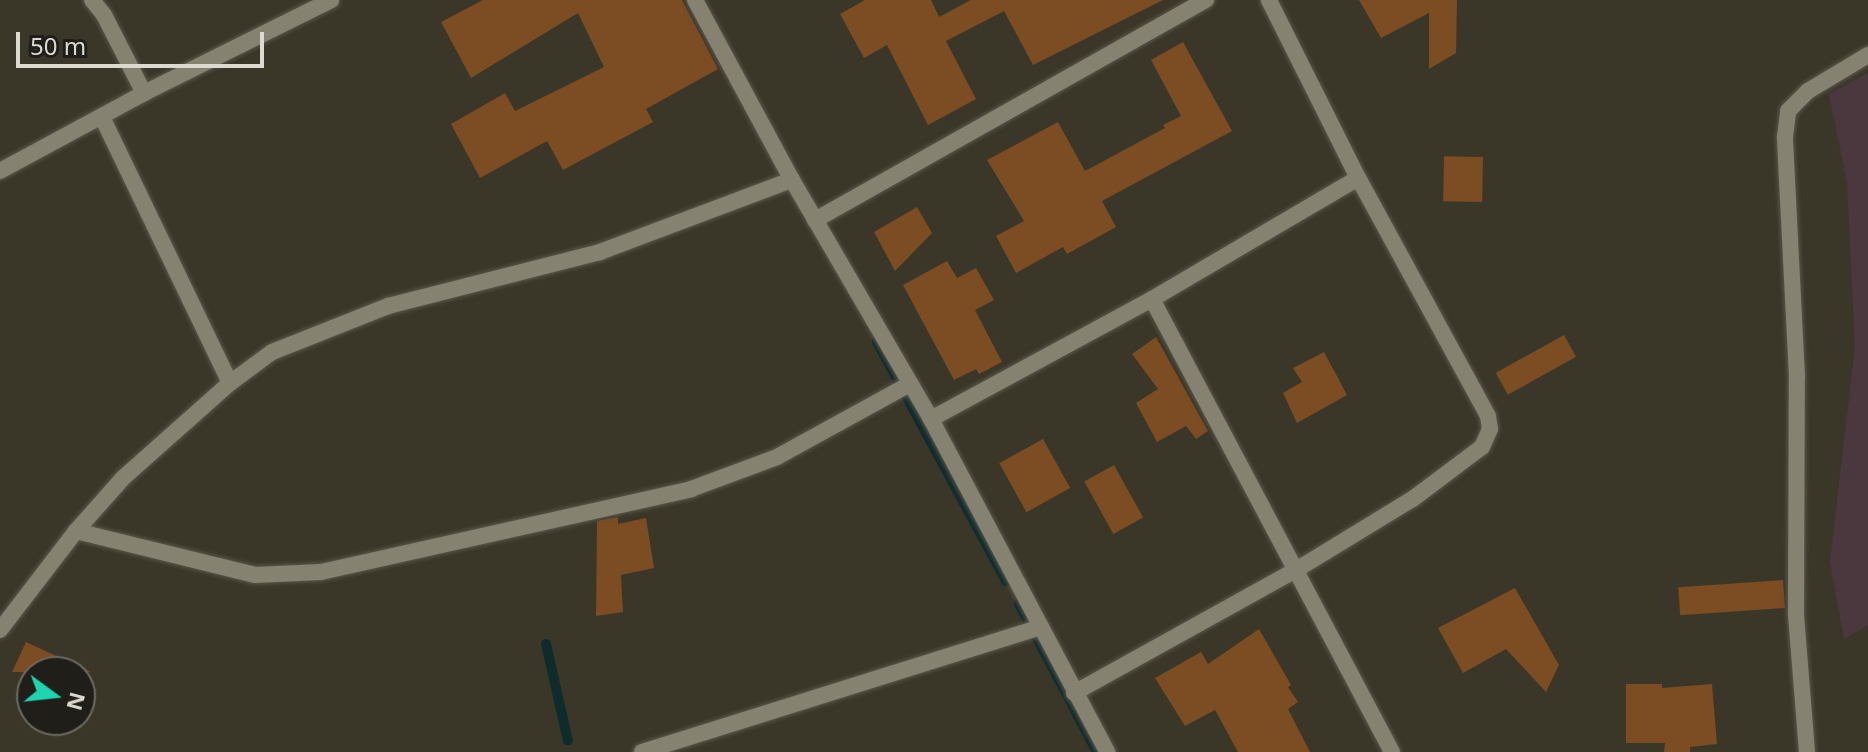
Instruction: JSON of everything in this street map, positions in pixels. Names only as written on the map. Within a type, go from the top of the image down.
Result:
[{"type":"street","points":[[92,0],[104,15],[144,93]]},
{"type":"street","points":[[0,171],[144,93],[331,0]]},
{"type":"street","points":[[715,0],[697,4],[792,180],[908,385],[931,419],[1107,752]]},
{"type":"street","points":[[815,220],[1206,0]]},
{"type":"street","points":[[1074,693],[1296,570],[1425,489],[1482,447],[1490,429],[1488,416],[1358,178],[1269,0]]},
{"type":"street","points":[[1807,752],[1796,614],[1797,377],[1785,137],[1788,111],[1798,101],[1868,55]]},
{"type":"street","points":[[102,117],[230,383]]},
{"type":"street","points":[[931,419],[1152,299],[1358,178]]},
{"type":"street","points":[[0,630],[76,531],[123,478],[230,383],[272,352],[317,331],[388,306],[600,252],[792,180]]},
{"type":"street","points":[[1152,299],[1392,752]]},
{"type":"street","points":[[76,531],[255,575],[321,572],[691,489],[777,457],[908,385]]},
{"type":"street","points":[[642,752],[1041,627]]},
{"type":"shaded area","points":[[1868,73],[1868,625],[1844,639],[1830,562],[1855,347],[1847,182],[1829,94]]},
{"type":"building","points":[[483,0],[682,0],[718,69],[646,109],[653,122],[563,170],[547,141],[480,178],[451,124],[505,93],[515,111],[604,67],[578,13],[471,78],[441,22]]},
{"type":"building","points":[[865,0],[931,0],[939,17],[971,0],[1163,0],[1033,65],[1004,11],[946,41],[976,99],[928,125],[887,45],[864,58],[840,14]]},
{"type":"building","points":[[1359,0],[1457,0],[1456,53],[1429,69],[1429,13],[1381,38]]},
{"type":"building","points":[[1183,42],[1232,131],[1102,201],[1116,227],[1067,254],[1063,247],[1016,273],[996,236],[1024,221],[987,160],[1058,122],[1085,171],[1165,128],[1163,125],[1181,116],[1151,60]]},
{"type":"building","points":[[1444,156],[1483,157],[1482,202],[1443,201]]},
{"type":"building","points":[[917,207],[932,233],[895,271],[874,232]]},
{"type":"building","points":[[947,261],[957,278],[976,268],[994,300],[975,310],[1002,362],[979,374],[976,369],[954,380],[903,285]]},
{"type":"building","points":[[1564,335],[1576,357],[1508,395],[1496,373]]},
{"type":"building","points":[[1156,337],[1208,431],[1196,439],[1186,426],[1157,442],[1136,403],[1158,389],[1132,354]]},
{"type":"building","points":[[1324,352],[1347,395],[1297,423],[1283,393],[1302,382],[1293,368]]},
{"type":"building","points":[[1043,439],[1070,488],[1026,512],[999,463]]},
{"type":"building","points":[[1114,465],[1143,517],[1113,534],[1084,481]]},
{"type":"building","points":[[618,517],[618,524],[646,518],[654,568],[621,575],[623,612],[596,616],[597,521]]},
{"type":"building","points":[[1783,580],[1785,608],[1680,615],[1678,587]]},
{"type":"building","points":[[1515,588],[1559,665],[1546,692],[1506,649],[1463,673],[1438,628]]},
{"type":"building","points":[[1259,629],[1291,685],[1288,687],[1298,702],[1288,709],[1310,752],[1238,752],[1215,710],[1185,726],[1155,678],[1201,652],[1208,664]]},
{"type":"building","points":[[26,642],[56,656],[19,656]]},
{"type":"building","points":[[1626,684],[1662,684],[1662,688],[1712,684],[1717,744],[1690,747],[1690,752],[1664,752],[1665,743],[1626,743]]},
{"type":"waterway","points":[[877,342],[1006,581]]},
{"type":"waterway","points":[[1019,604],[1097,752]]},
{"type":"waterway","points":[[546,644],[568,741]]}]
